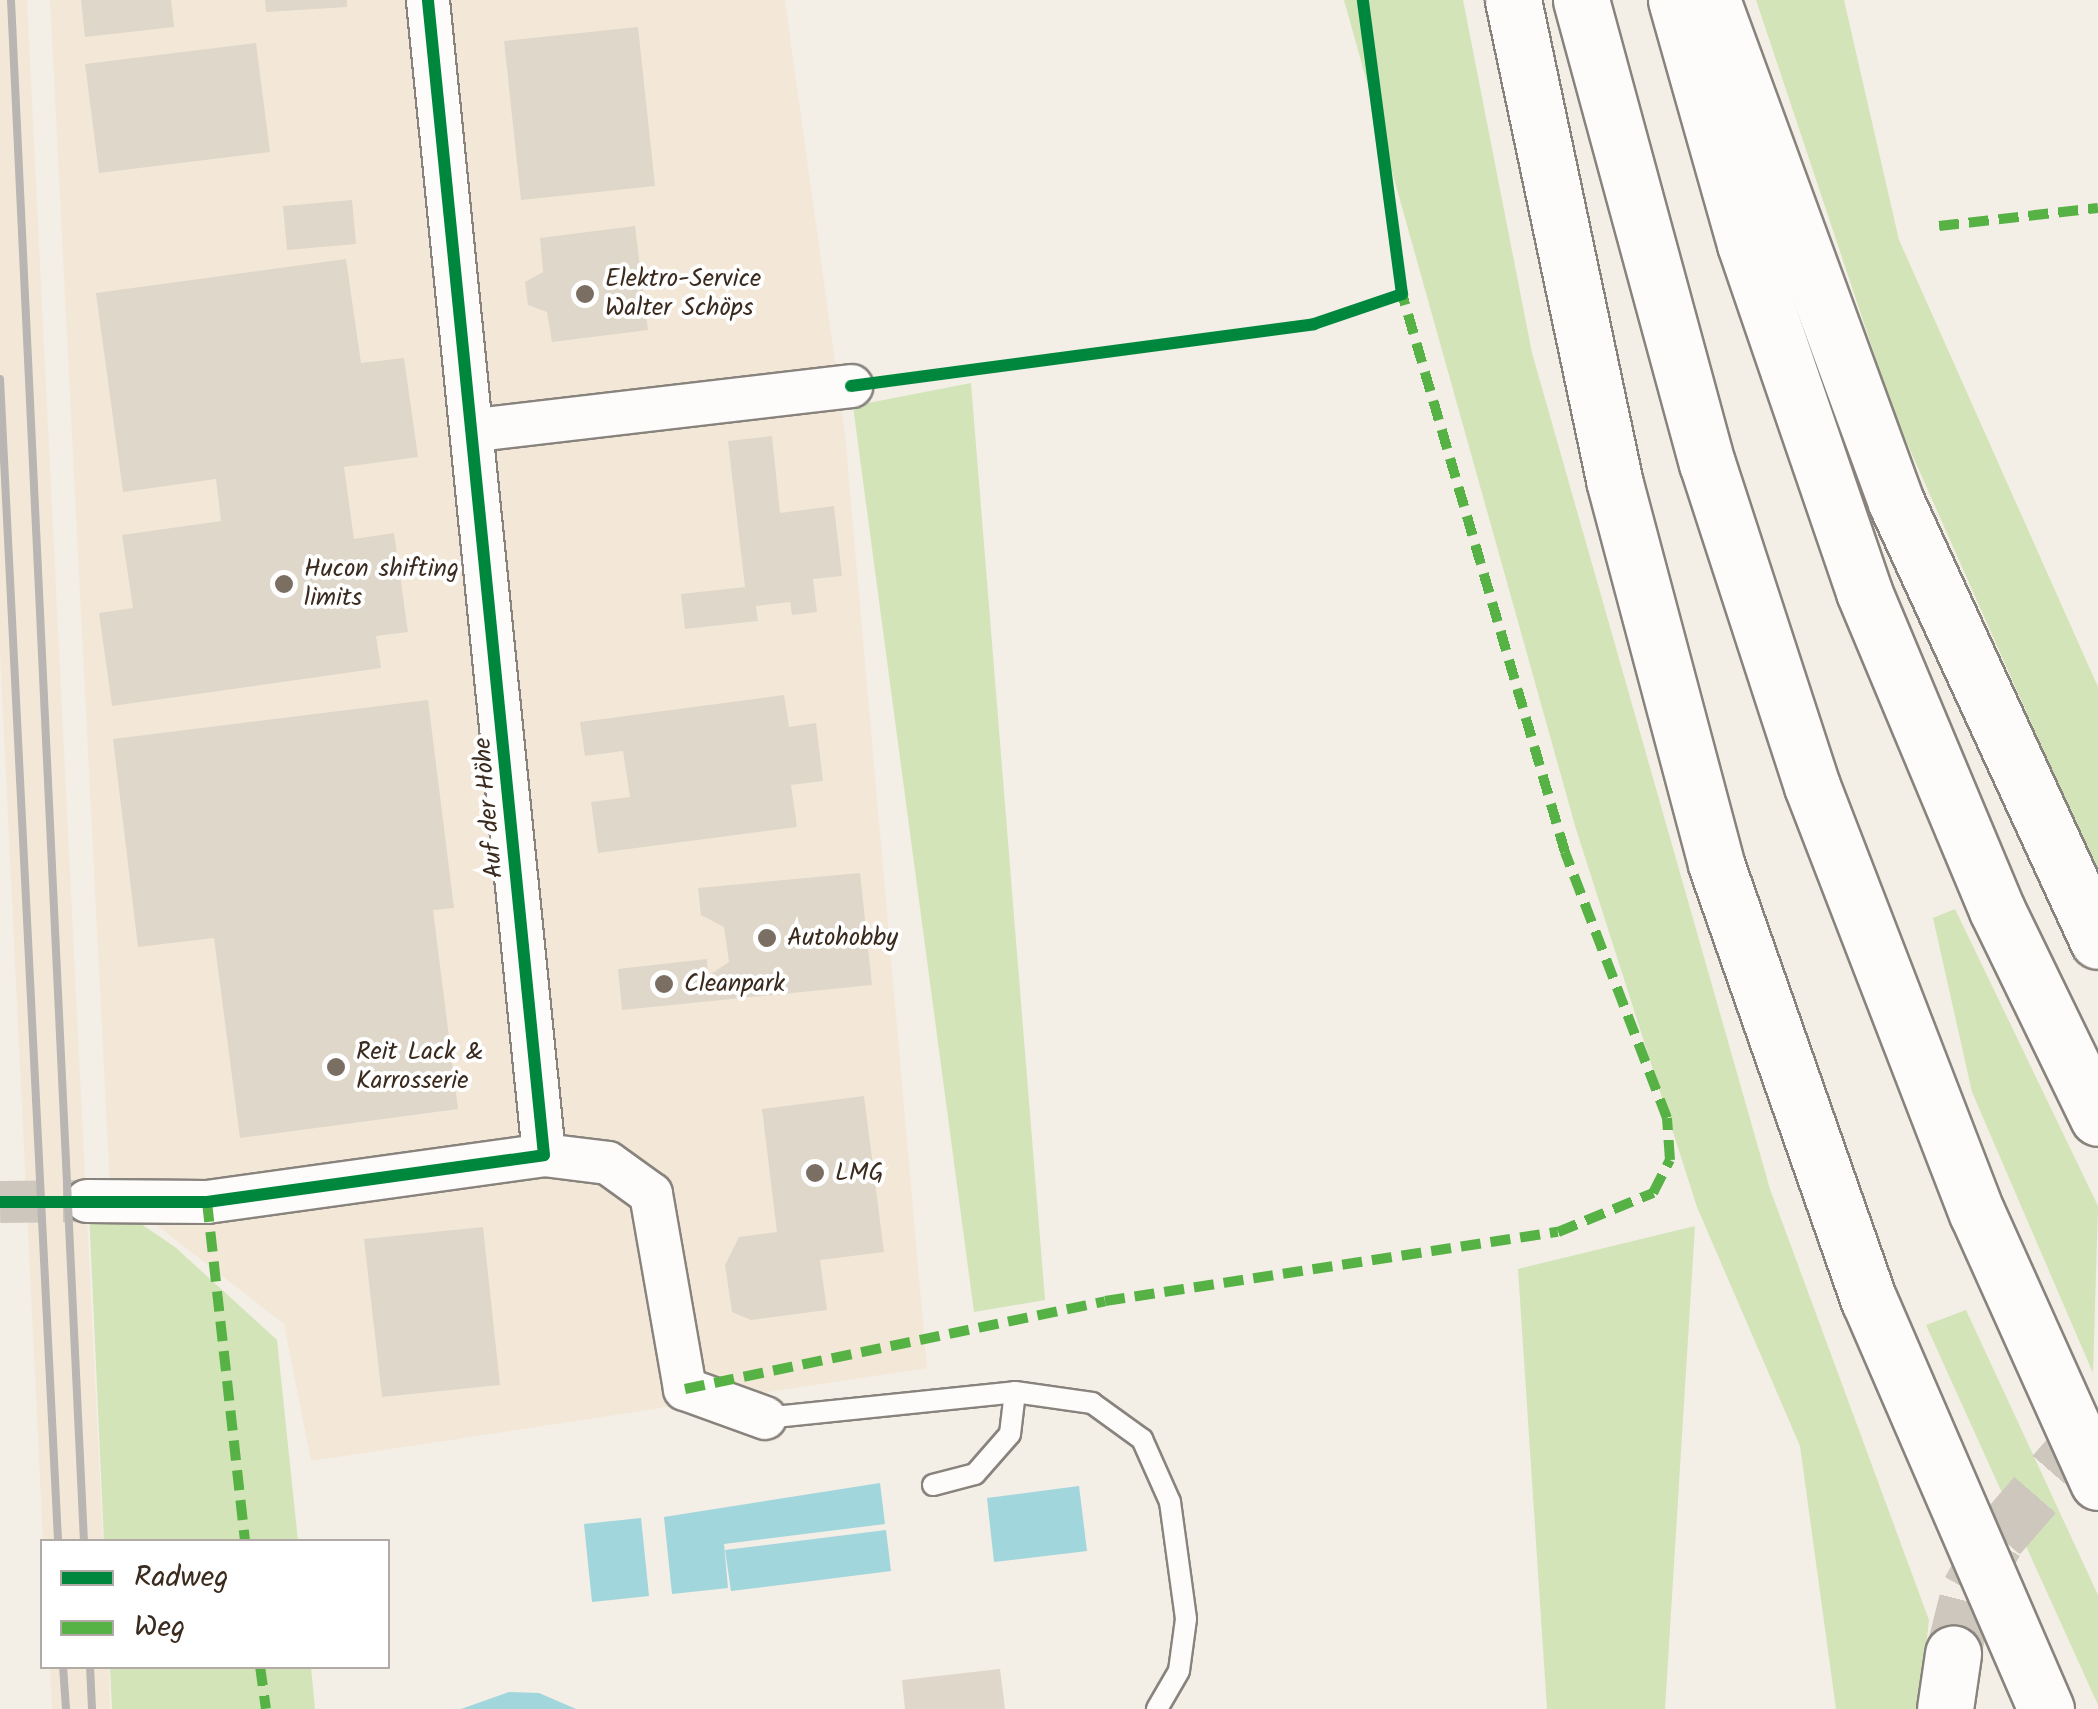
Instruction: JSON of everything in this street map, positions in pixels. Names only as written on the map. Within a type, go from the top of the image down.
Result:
[{"type":"highway","points":[[1514,0],[1614,480],[1716,864],[1869,1300],[2046,1709]]},
{"type":"highway","points":[[1581,0],[1707,462],[1812,786],[1970,1195],[2098,1482]]},
{"type":"highway","points":[[1676,0],[1745,244],[1864,592],[1997,910],[2098,1118]]},
{"type":"highway","points":[[1712,0],[1896,502],[2098,942]]},
{"type":"highway","points":[[1945,1709],[1953,1654]]},
{"type":"street","name":"Auf der Höhe","points":[[428,0],[477,430],[544,1155]]},
{"type":"street","points":[[477,430],[852,386]]},
{"type":"street","points":[[87,1201],[207,1202],[544,1155],[608,1163],[651,1194],[685,1389],[764,1418]]},
{"type":"lane","points":[[764,1418],[1015,1392],[1092,1402],[1142,1439],[1170,1502],[1186,1619],[1180,1671],[1157,1709]]},
{"type":"lane","points":[[933,1484],[976,1474],[1010,1434],[1015,1392]]},
{"type":"shaded area","points":[[0,0],[27,0],[103,1539],[43,1539],[0,654]]},
{"type":"shaded area","points":[[50,0],[785,0],[845,434],[927,1368],[311,1461],[284,1324],[110,1189]]},
{"type":"shaded area","points":[[50,1669],[109,1669],[110,1709],[52,1709]]},
{"type":"green space","points":[[1344,0],[1463,0],[1532,353],[1770,1189],[1929,1620],[1919,1709],[1836,1709],[1800,1446],[1697,1207],[1576,829]]},
{"type":"green space","points":[[1756,0],[1844,0],[1899,240],[2098,687],[2098,873],[1895,416]]},
{"type":"green space","points":[[971,383],[1045,1300],[974,1312],[853,406]]},
{"type":"green space","points":[[1955,909],[2098,1206],[2093,1373],[1972,1092],[1933,918]]},
{"type":"green space","points":[[88,1188],[175,1247],[277,1340],[298,1539],[104,1539]]},
{"type":"green space","points":[[1695,1226],[1665,1709],[1547,1709],[1518,1269]]},
{"type":"green space","points":[[1966,1310],[2098,1595],[2098,1705],[1926,1325]]},
{"type":"green space","points":[[110,1669],[311,1669],[315,1709],[112,1709]]},
{"type":"water","points":[[880,1483],[885,1524],[724,1544],[728,1588],[672,1594],[664,1517]]},
{"type":"water","points":[[1079,1486],[1087,1551],[994,1562],[987,1498]]},
{"type":"water","points":[[641,1518],[649,1596],[592,1602],[584,1524]]},
{"type":"water","points":[[886,1530],[891,1571],[731,1591],[725,1550]]},
{"type":"water","points":[[509,1692],[539,1693],[576,1709],[461,1709]]},
{"type":"building","points":[[81,0],[171,0],[174,27],[85,37]]},
{"type":"building","points":[[265,0],[347,0],[347,7],[266,12]]},
{"type":"building","points":[[638,27],[655,186],[521,200],[504,41]]},
{"type":"building","points":[[256,43],[270,152],[99,173],[85,64]]},
{"type":"building","points":[[352,200],[356,244],[287,250],[283,206]]},
{"type":"building","name":"Elektro-Service Walter Schöps","points":[[635,226],[648,330],[552,342],[547,312],[528,305],[525,282],[543,272],[540,238]]},
{"type":"building","points":[[346,259],[361,363],[404,358],[418,457],[344,467],[354,539],[394,533],[408,632],[376,636],[381,668],[112,706],[99,613],[133,608],[122,535],[221,521],[216,479],[123,492],[96,293]]},
{"type":"building","points":[[772,436],[780,513],[834,506],[842,576],[813,579],[817,612],[792,615],[790,602],[756,606],[758,621],[685,629],[681,594],[745,587],[728,441]]},
{"type":"building","points":[[784,695],[789,727],[816,723],[823,781],[791,785],[797,827],[598,853],[591,802],[630,797],[623,751],[585,756],[580,722]]},
{"type":"building","points":[[428,700],[454,908],[433,910],[458,1109],[240,1138],[214,938],[138,947],[113,739]]},
{"type":"building","points":[[860,873],[872,985],[622,1010],[618,969],[707,959],[708,976],[729,962],[724,927],[701,915],[698,888]]},
{"type":"building","points":[[864,1096],[884,1252],[820,1260],[827,1310],[751,1320],[732,1312],[725,1265],[739,1237],[777,1232],[762,1109]]},
{"type":"building","points":[[483,1227],[500,1385],[382,1397],[364,1239]]},
{"type":"building","points":[[1000,1669],[1005,1709],[905,1709],[902,1680]]},
{"type":"tunnel","points":[[0,1202],[87,1201]]},
{"type":"tunnel","points":[[1953,1654],[1969,1590],[1999,1536],[2098,1422]]},
{"type":"railway","points":[[11,0],[84,1539]]},
{"type":"railway","points":[[0,379],[58,1539]]},
{"type":"railway","points":[[63,1669],[66,1709]]},
{"type":"railway","points":[[90,1669],[92,1709]]},
{"type":"marked path","points":[[1939,226],[2098,208]]},
{"type":"marked path","points":[[685,1389],[1105,1301],[1558,1232],[1653,1193],[1670,1160],[1667,1118],[1565,852],[1402,294]]},
{"type":"marked path","points":[[207,1202],[245,1539]]},
{"type":"marked path","points":[[260,1669],[266,1709]]},
{"type":"cycle path","points":[[0,1202],[207,1202],[544,1155],[428,0]]},
{"type":"cycle path","points":[[851,386],[1314,324],[1402,294],[1363,0]]},
{"type":"place","name":"Elektro-Service Walter Schöps","points":[[585,294]]},
{"type":"place","name":"Hucon shifting limits","points":[[284,584]]},
{"type":"place","name":"Autohobby","points":[[767,938]]},
{"type":"place","name":"Cleanpark","points":[[664,984]]},
{"type":"place","name":"Reit Lack & Karrosserie","points":[[336,1067]]},
{"type":"place","name":"LMG","points":[[815,1173]]}]
